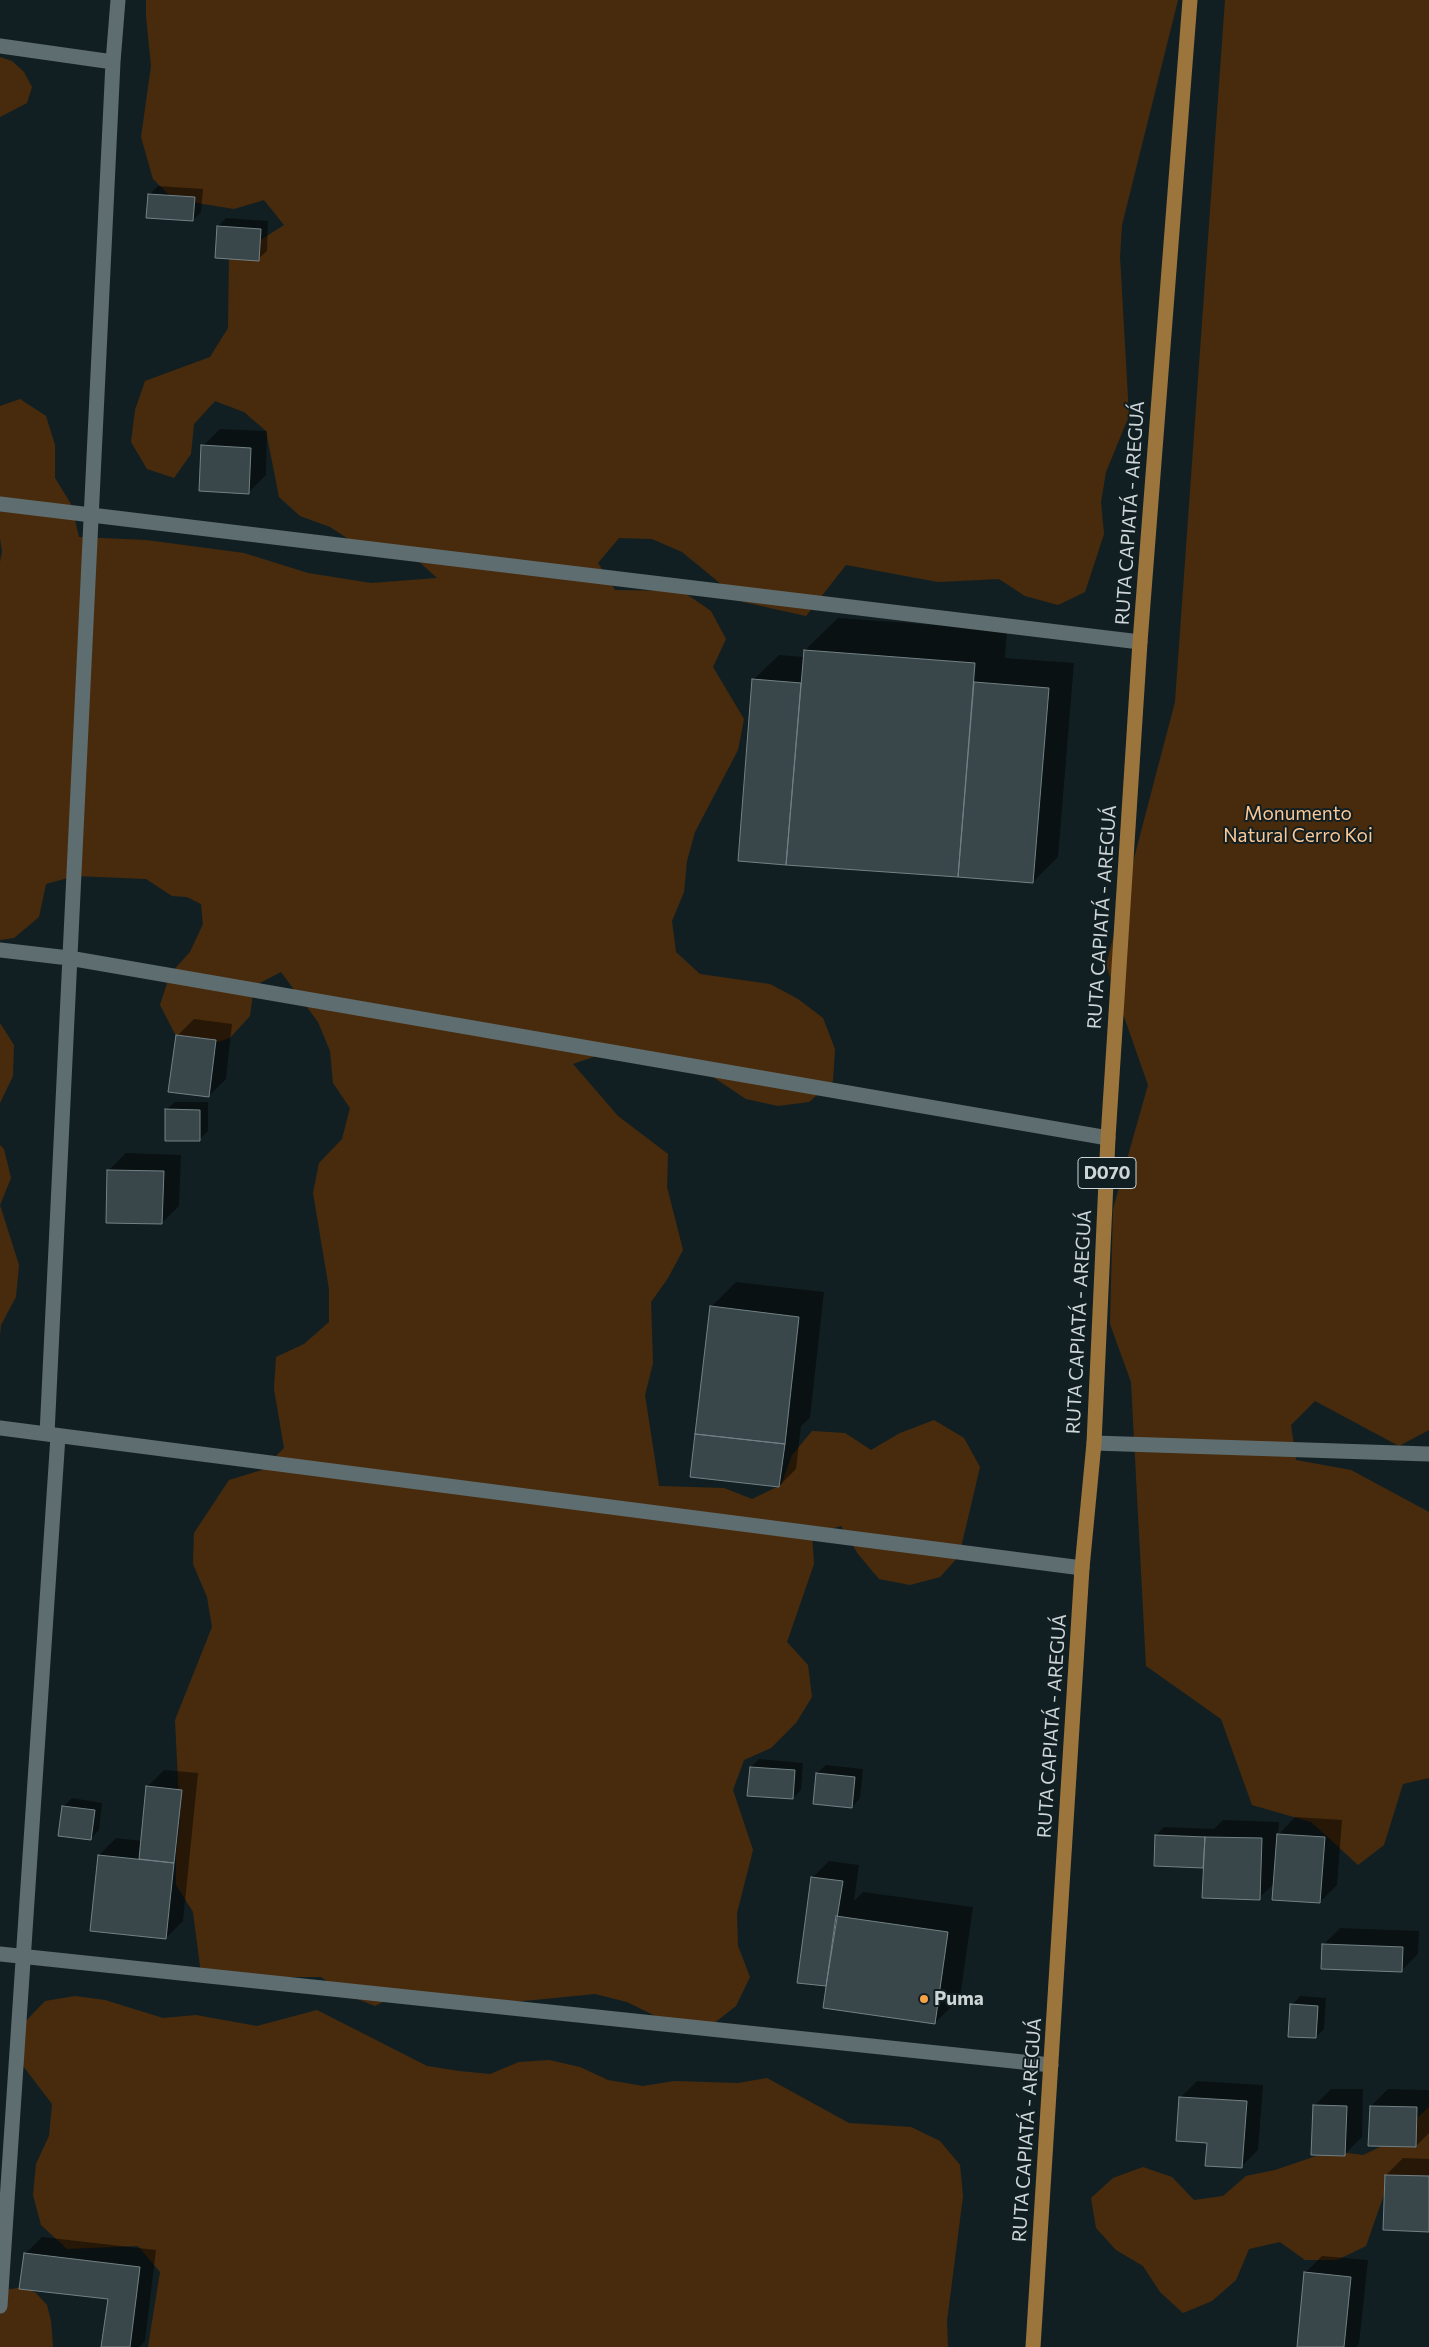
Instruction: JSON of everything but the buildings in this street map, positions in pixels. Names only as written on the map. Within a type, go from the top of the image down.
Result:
[{"type":"main road","name":"RUTA CAPIATÁ - AREGUÁ","points":[[1033,2347],[1082,1568],[1094,1443],[1108,1138],[1140,642],[1190,0]]},
{"type":"lane","points":[[0,2306],[23,1956],[52,1435],[69,958],[113,62],[118,0]]},
{"type":"lane","points":[[0,46],[113,62]]},
{"type":"lane","points":[[0,504],[1140,642]]},
{"type":"lane","points":[[0,950],[69,958],[1108,1138]]},
{"type":"lane","points":[[0,1428],[1082,1568]]},
{"type":"lane","points":[[1094,1443],[1429,1454]]},
{"type":"lane","points":[[0,1954],[1051,2065]]},
{"type":"green space","points":[[146,0],[1178,0],[1122,225],[1120,257],[1129,416],[1106,472],[1101,502],[1104,534],[1085,592],[1058,605],[1025,596],[999,579],[938,582],[846,565],[806,616],[743,602],[682,552],[652,539],[619,538],[598,563],[615,590],[682,591],[711,611],[726,639],[713,667],[744,719],[738,750],[695,832],[687,861],[684,892],[672,921],[676,952],[700,974],[770,984],[798,999],[823,1018],[835,1049],[833,1081],[809,1102],[778,1106],[746,1099],[695,1065],[602,1054],[573,1064],[618,1116],[668,1154],[667,1187],[683,1250],[668,1278],[651,1302],[653,1363],[645,1395],[659,1486],[724,1488],[752,1499],[781,1485],[792,1455],[812,1431],[845,1433],[871,1450],[900,1433],[934,1420],[964,1438],[980,1467],[959,1556],[940,1577],[910,1585],[879,1579],[858,1554],[841,1526],[812,1534],[814,1564],[787,1642],[808,1665],[812,1697],[796,1723],[771,1748],[744,1760],[733,1790],[753,1850],[737,1913],[738,1946],[750,1977],[736,2006],[713,2024],[684,2030],[627,2002],[595,1994],[503,2003],[403,1992],[375,2006],[345,1994],[321,1977],[290,1977],[230,1983],[201,1974],[193,1912],[176,1885],[176,1854],[180,1820],[175,1720],[212,1627],[207,1597],[193,1564],[194,1533],[229,1480],[262,1470],[284,1448],[274,1389],[276,1357],[304,1344],[329,1322],[329,1289],[313,1193],[319,1163],[342,1139],[350,1108],[333,1083],[330,1051],[318,1022],[281,972],[254,986],[250,1016],[230,1038],[202,1047],[175,1034],[160,1005],[170,974],[190,952],[203,924],[201,904],[187,897],[172,896],[146,879],[75,876],[46,884],[39,917],[14,938],[0,940],[0,562],[2,552],[0,538],[0,406],[20,399],[46,416],[55,445],[55,478],[71,504],[79,537],[146,540],[244,553],[308,573],[371,583],[437,578],[415,558],[356,544],[330,527],[300,516],[279,497],[266,431],[244,412],[215,401],[194,424],[191,454],[174,478],[147,469],[131,442],[135,410],[145,381],[210,357],[228,328],[229,260],[284,225],[264,200],[234,209],[173,199],[153,179],[141,137],[151,66]]},
{"type":"green space","name":"Monumento Natural Cerro Koi","points":[[1225,0],[1429,0],[1429,1430],[1399,1446],[1315,1401],[1291,1425],[1296,1460],[1351,1470],[1429,1512],[1429,1778],[1403,1784],[1384,1845],[1358,1865],[1311,1822],[1252,1805],[1221,1719],[1146,1666],[1131,1382],[1110,1324],[1113,1209],[1148,1085],[1106,965],[1175,702]]},
{"type":"green space","points":[[0,57],[12,61],[24,72],[32,87],[27,103],[0,117]]},
{"type":"green space","points":[[0,1023],[14,1045],[13,1076],[0,1103]]},
{"type":"green space","points":[[0,1145],[4,1149],[11,1178],[0,1205]]},
{"type":"green space","points":[[0,1205],[19,1265],[16,1297],[1,1325],[0,1335]]},
{"type":"green space","points":[[75,1996],[105,2000],[163,2018],[196,2015],[257,2026],[317,2010],[427,2066],[459,2071],[490,2074],[519,2062],[549,2060],[580,2067],[608,2080],[643,2086],[674,2081],[738,2083],[767,2078],[849,2123],[911,2127],[940,2141],[960,2165],[963,2196],[947,2321],[948,2347],[148,2347],[160,2272],[138,2246],[67,2249],[41,2225],[33,2195],[36,2164],[49,2136],[52,2104],[14,2054],[23,2024],[45,2001]]},
{"type":"green space","points":[[1429,2107],[1429,2179],[1387,2186],[1366,2246],[1337,2260],[1305,2260],[1280,2242],[1249,2249],[1236,2280],[1212,2301],[1183,2313],[1160,2292],[1143,2266],[1116,2250],[1096,2228],[1091,2198],[1113,2178],[1143,2167],[1172,2177],[1194,2200],[1223,2196],[1246,2176],[1275,2170],[1331,2151],[1363,2155],[1391,2142]]},
{"type":"green space","points":[[23,2287],[36,2293],[47,2305],[51,2321],[53,2347],[0,2347],[0,2291]]},
{"type":"place","name":"Puma","points":[[924,1999]]}]
